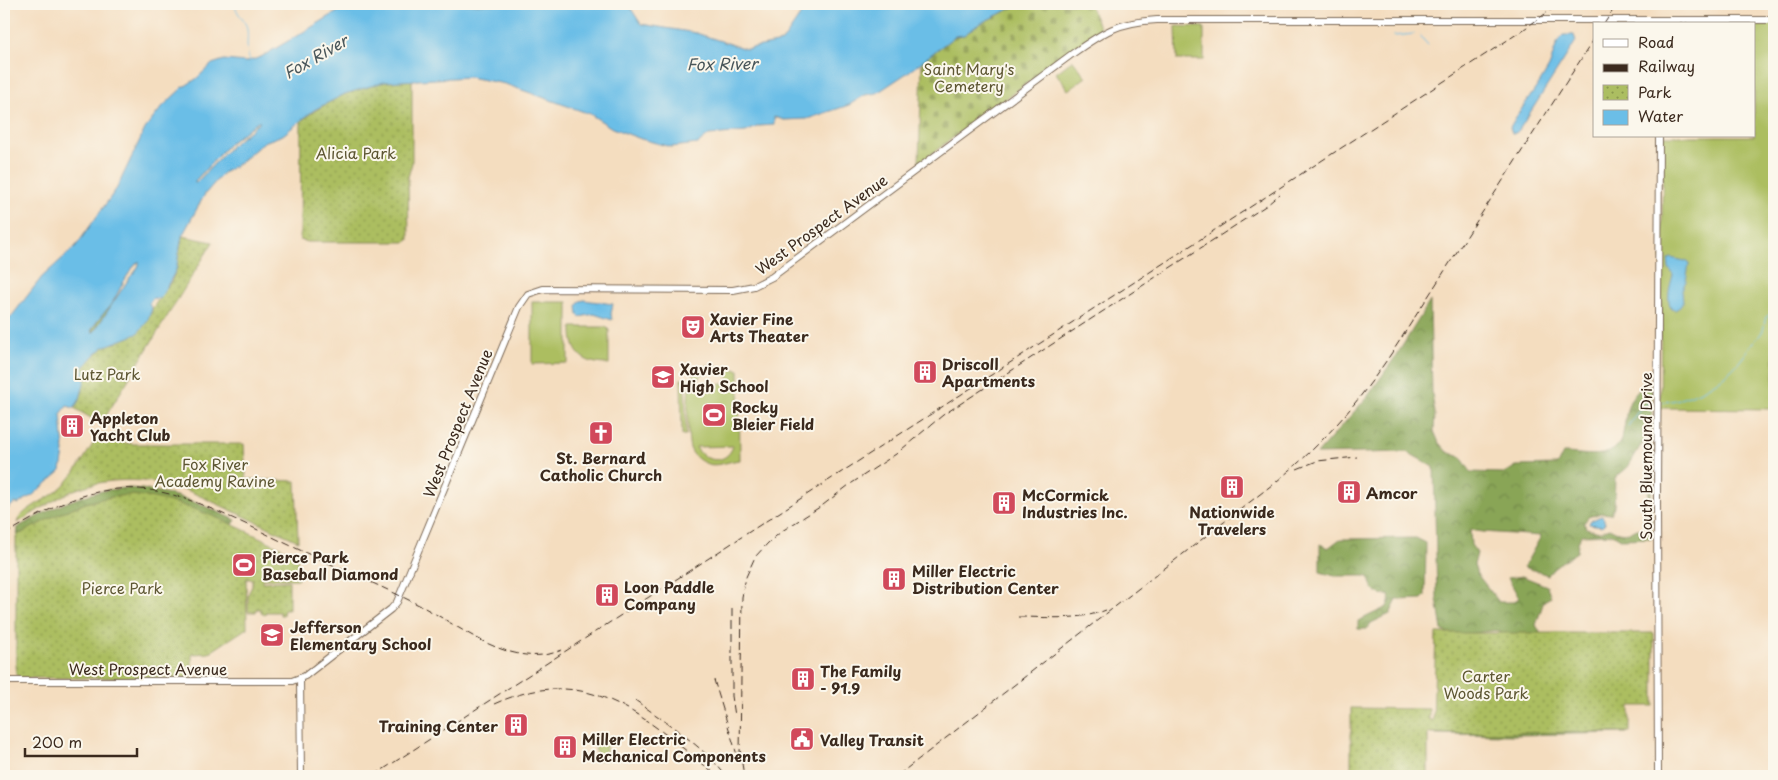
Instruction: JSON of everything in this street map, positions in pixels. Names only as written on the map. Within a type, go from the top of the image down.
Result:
[{"type":"main road","name":"West Prospect Avenue","points":[[4,681],[292,680],[300,678],[396,605],[519,307],[528,294],[546,289],[733,290],[749,288],[772,277],[1072,54],[1104,32],[1130,22],[1204,20],[1660,22],[1774,20]]},
{"type":"main road","name":"South Bluemound Drive","points":[[1658,776],[1657,498],[1660,138]]},
{"type":"main road","points":[[300,678],[301,776]]},
{"type":"green space","name":"Saint Mary's Cemetery","points":[[1020,4],[1089,4],[1100,29],[919,163],[922,61],[955,36],[964,35],[979,24]]},
{"type":"green space","points":[[1756,23],[1774,23],[1774,409],[1660,408],[1663,138],[1756,138]]},
{"type":"green space","points":[[1176,26],[1204,27],[1204,60],[1177,60]]},
{"type":"green space","points":[[1073,60],[1086,77],[1068,90],[1056,73]]},
{"type":"green space","name":"Alicia Park","points":[[412,80],[412,163],[408,177],[409,240],[406,242],[307,242],[300,240],[301,121],[319,108],[352,91],[374,84]]},
{"type":"green space","name":"Lutz Park","points":[[182,236],[213,242],[101,424],[74,408],[82,389],[84,379],[83,368],[107,344],[116,343],[147,322],[152,309],[172,280],[176,270]]},
{"type":"green space","points":[[1430,301],[1432,394],[1435,413],[1434,431],[1439,443],[1447,452],[1461,457],[1471,472],[1505,473],[1516,466],[1557,465],[1563,453],[1597,455],[1614,449],[1620,442],[1631,399],[1639,390],[1652,384],[1652,440],[1641,445],[1628,467],[1615,478],[1614,506],[1611,514],[1601,513],[1588,517],[1584,523],[1586,528],[1599,532],[1610,528],[1623,533],[1637,529],[1646,529],[1648,533],[1649,488],[1651,488],[1652,538],[1621,539],[1612,534],[1581,535],[1577,552],[1557,565],[1548,575],[1524,567],[1541,536],[1470,530],[1471,545],[1477,553],[1474,565],[1477,574],[1499,602],[1513,602],[1519,598],[1508,578],[1522,576],[1547,586],[1551,597],[1544,601],[1536,625],[1541,634],[1627,730],[1627,733],[1435,734],[1435,723],[1500,640],[1500,631],[1455,634],[1442,630],[1437,599],[1434,467],[1407,452],[1317,454],[1368,396],[1398,353]]},
{"type":"green space","points":[[111,302],[113,303],[94,332],[92,332],[91,331]]},
{"type":"green space","points":[[532,302],[568,302],[568,363],[532,364]]},
{"type":"green space","points":[[572,327],[606,327],[609,330],[609,364],[592,362],[580,356],[574,344]]},
{"type":"green space","points":[[709,365],[739,370],[740,460],[717,465],[708,464],[697,458],[692,452],[689,443],[688,404],[690,382],[695,373]],"holes":[[[709,371],[723,373],[732,384],[695,384],[701,375]],[[733,446],[726,456],[715,460],[704,456],[696,447]]]},
{"type":"green space","points":[[681,379],[685,379],[686,435],[682,435]]},
{"type":"green space","name":"Fox River Academy Ravine","points":[[96,439],[133,444],[244,444],[246,479],[296,481],[298,541],[189,491],[161,483],[132,480],[102,482],[74,490],[17,523],[23,514],[56,492],[68,481]]},
{"type":"green space","points":[[126,488],[169,494],[236,520],[232,526],[213,538],[16,548],[18,527],[83,496],[111,489]]},
{"type":"green space","name":"Pierce Park","points":[[130,495],[152,498],[195,509],[297,555],[298,579],[261,579],[263,582],[289,581],[289,609],[284,609],[283,615],[280,615],[280,612],[266,612],[265,615],[261,613],[261,609],[256,609],[256,612],[248,612],[248,594],[254,579],[246,579],[247,628],[209,653],[192,654],[192,678],[19,678],[16,675],[16,536],[84,504]]},
{"type":"green space","points":[[1416,538],[1426,543],[1425,596],[1422,599],[1397,600],[1390,614],[1371,623],[1367,629],[1358,629],[1358,621],[1387,607],[1390,600],[1389,595],[1380,594],[1374,590],[1368,576],[1335,576],[1320,572],[1320,544],[1328,548],[1340,539]]},
{"type":"green space","name":"Carter Woods Park","points":[[1436,633],[1654,633],[1654,706],[1630,706],[1630,732],[1428,733],[1428,776],[1351,776],[1351,708],[1429,709],[1429,720],[1433,720]]},
{"type":"green space","points":[[595,740],[606,740],[606,760],[596,760]]},
{"type":"water","name":"Fox River","points":[[369,4],[628,4],[641,24],[696,33],[746,49],[782,42],[808,4],[1020,4],[979,24],[964,35],[955,36],[907,73],[877,93],[865,95],[849,105],[807,119],[784,120],[774,117],[774,125],[759,126],[746,132],[709,135],[698,144],[671,147],[641,139],[612,128],[590,114],[505,84],[469,77],[384,82],[345,94],[314,110],[283,135],[264,142],[238,164],[223,173],[205,194],[182,236],[176,270],[160,299],[153,298],[149,304],[152,309],[147,322],[137,334],[103,347],[83,368],[86,376],[80,399],[74,408],[67,406],[61,414],[64,452],[61,471],[33,495],[18,504],[15,503],[4,511],[4,326],[42,277],[76,246],[117,188],[145,129],[162,107],[182,88],[196,79],[212,64],[224,60],[246,62],[261,57],[349,5],[362,8]],"holes":[[[258,121],[260,122],[232,145],[196,183],[194,182],[230,143]],[[139,261],[135,272],[94,332],[92,332],[93,327]]]},
{"type":"water","points":[[1563,35],[1574,35],[1576,41],[1519,130],[1516,133],[1512,133],[1510,127],[1545,75],[1558,42]]},
{"type":"water","points":[[1671,258],[1685,261],[1689,264],[1686,281],[1682,290],[1683,302],[1675,310],[1671,309],[1669,300],[1673,275],[1669,268],[1668,260]]},
{"type":"water","points":[[580,301],[613,304],[612,320],[594,314],[580,317],[577,306]]},
{"type":"water","points":[[1601,516],[1605,523],[1602,526],[1589,524],[1590,521]]},
{"type":"waterway","points":[[234,4],[246,25],[247,52],[250,61]]},
{"type":"waterway","points":[[1394,36],[1414,34]]},
{"type":"waterway","points":[[1420,36],[1428,45]]},
{"type":"waterway","points":[[1663,402],[1697,393],[1718,381],[1744,356],[1764,328],[1766,317],[1774,312]]},
{"type":"waterway","points":[[1628,426],[1639,410],[1650,402]]},
{"type":"railway","points":[[373,776],[1520,32],[1559,4]]},
{"type":"railway","points":[[1605,22],[1617,4]]},
{"type":"railway","points":[[897,776],[1277,481],[1326,436],[1354,405],[1393,351],[1593,41]]},
{"type":"railway","points":[[740,757],[742,597],[746,577],[755,557],[768,543],[782,531],[896,454],[943,415],[1267,205],[1280,194]]},
{"type":"railway","points":[[1297,469],[1317,461],[1357,457]]},
{"type":"railway","points":[[4,535],[59,505],[88,494],[118,489],[162,492],[190,500],[239,521],[405,598],[469,634],[505,651],[524,655],[543,655],[562,650]]},
{"type":"railway","points":[[732,609],[732,696],[735,716]]},
{"type":"railway","points":[[1018,617],[1074,617],[1106,610]]},
{"type":"railway","points":[[714,680],[737,755]]},
{"type":"railway","points":[[494,704],[529,692],[560,689],[589,693],[615,702],[641,717],[718,776]]},
{"type":"railway","points":[[635,700],[672,726],[706,754],[726,776]]},
{"type":"railway","points":[[740,751],[744,776]]},
{"type":"place","name":"Xavier Fine Arts Theater","points":[[693,327]]},
{"type":"place","name":"Driscoll Apartments","points":[[925,372]]},
{"type":"place","name":"Xavier High School","points":[[663,377]]},
{"type":"place","name":"Rocky Bleier Field","points":[[714,415]]},
{"type":"place","name":"Appleton Yacht Club","points":[[72,426]]},
{"type":"place","name":"St. Bernard Catholic Church","points":[[601,433]]},
{"type":"place","name":"Nationwide Travelers","points":[[1232,487]]},
{"type":"place","name":"Amcor","points":[[1349,492]]},
{"type":"place","name":"McCormick Industries Inc.","points":[[1004,503]]},
{"type":"place","name":"Pierce Park Baseball Diamond","points":[[244,565]]},
{"type":"place","name":"Miller Electric Distribution Center","points":[[894,579]]},
{"type":"place","name":"Loon Paddle Company","points":[[607,595]]},
{"type":"place","name":"Jefferson Elementary School","points":[[272,635]]},
{"type":"place","name":"The Family - 91.9","points":[[803,679]]},
{"type":"place","name":"Training Center","points":[[516,725]]},
{"type":"place","name":"Valley Transit","points":[[802,739]]},
{"type":"place","name":"Miller Electric Mechanical Components","points":[[565,747]]}]
